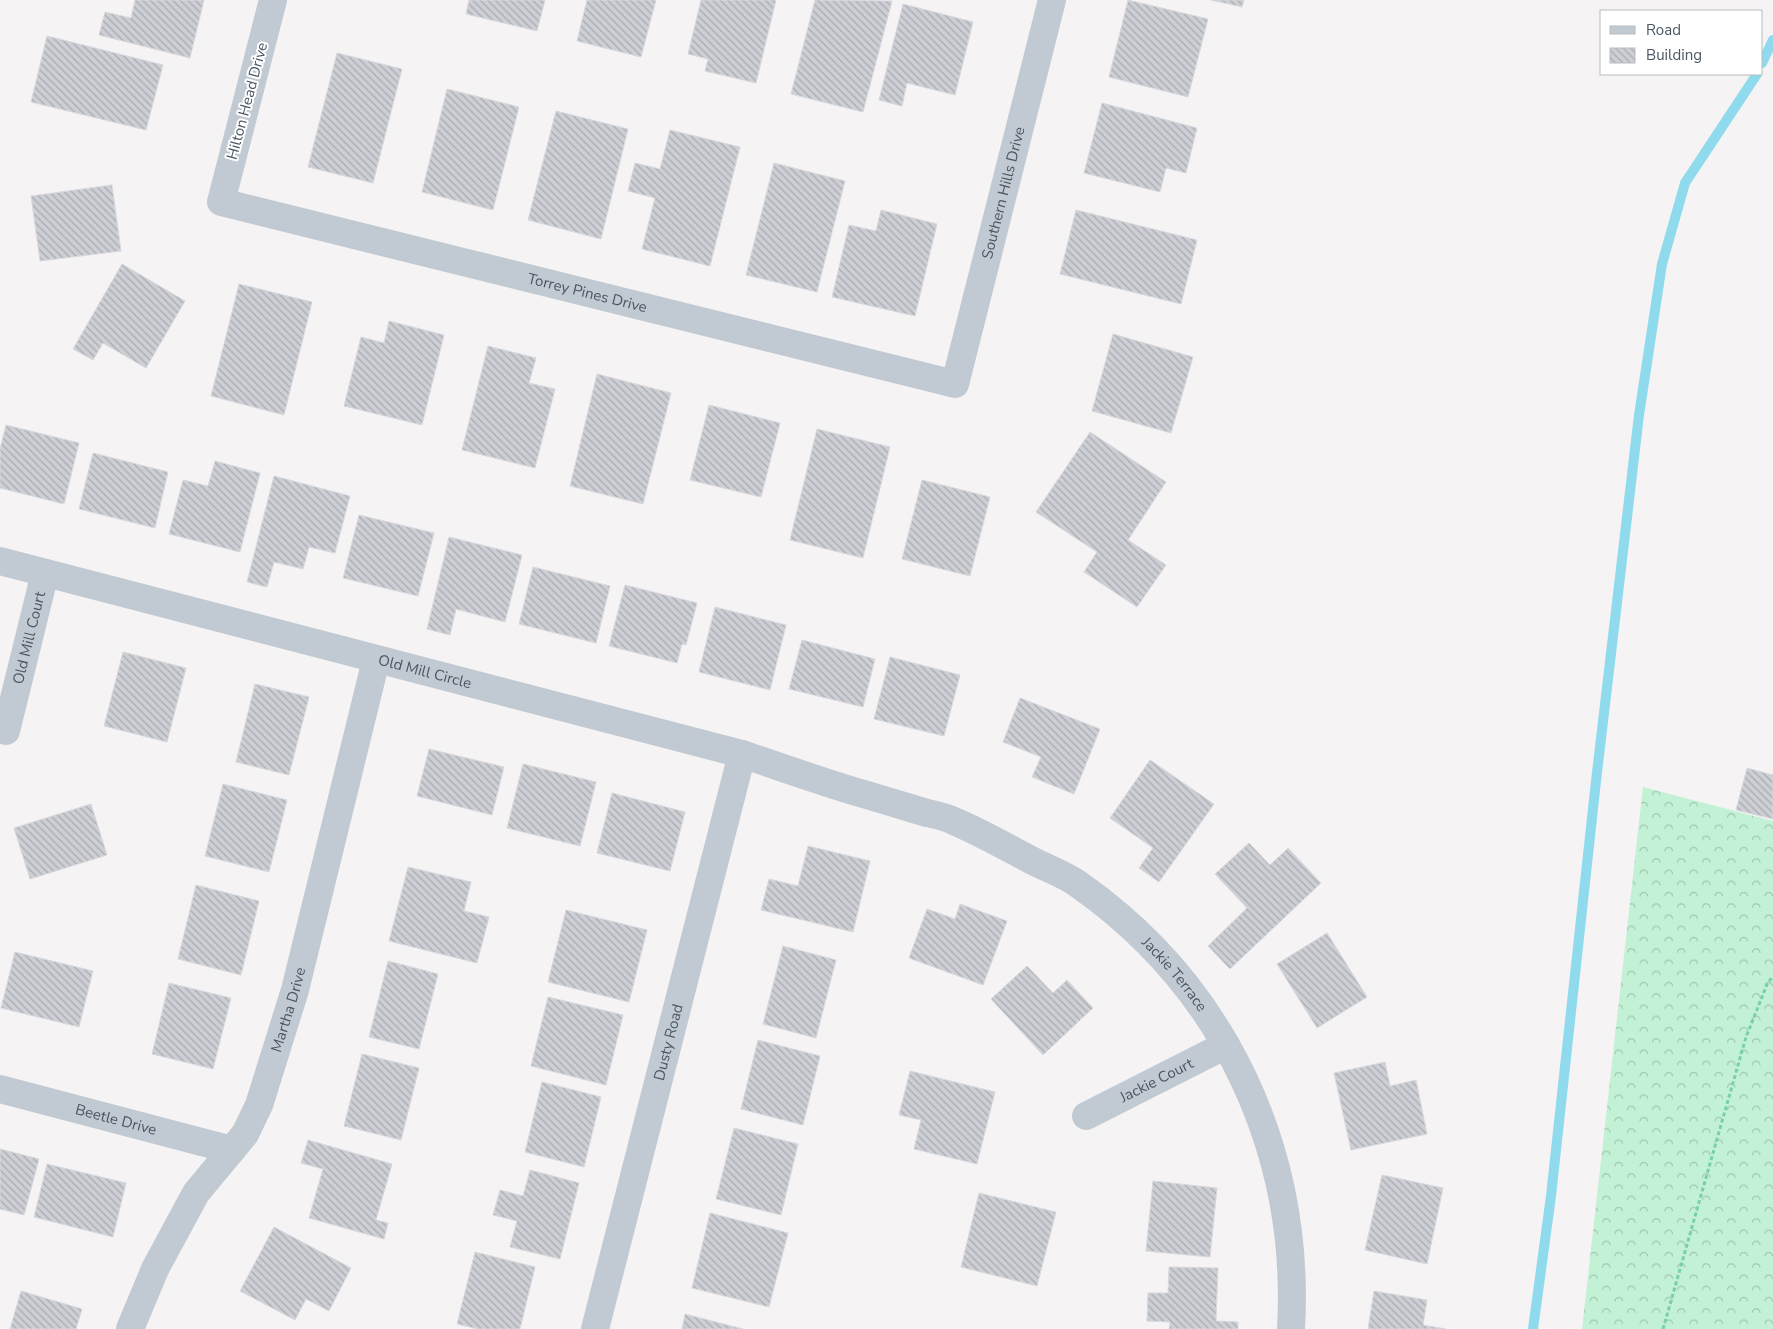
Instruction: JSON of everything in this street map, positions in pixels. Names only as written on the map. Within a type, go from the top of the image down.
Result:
[{"type":"street","name":"Hilton Head Drive","points":[[221,202],[273,0]]},
{"type":"street","name":"Southern Hills Drive","points":[[955,384],[1052,0]]},
{"type":"street","name":"Torrey Pines Drive","points":[[221,202],[955,384]]},
{"type":"street","name":"Old Mill Circle","points":[[0,561],[742,754],[847,789]]},
{"type":"street","name":"Old Mill Court","points":[[6,731],[45,573]]},
{"type":"street","name":"Martha Drive","points":[[130,1329],[155,1269],[196,1193],[245,1134],[260,1105],[295,990],[376,660]]},
{"type":"street","name":"Dusty Road","points":[[596,1329],[742,754]]},
{"type":"street","name":"Jackie Terrace","points":[[847,789],[954,820],[1076,882],[1139,934],[1167,963],[1192,994],[1226,1045],[1256,1106],[1272,1151],[1284,1197],[1292,1264],[1291,1329]]},
{"type":"street","name":"Jackie Court","points":[[1086,1116],[1226,1045]]},
{"type":"street","name":"Beetle Drive","points":[[0,1089],[232,1150]]},
{"type":"path","points":[[1663,1329],[1746,1037],[1768,982],[1773,977]]},
{"type":"green space","points":[[1643,787],[1773,821],[1773,1329],[1582,1329]]},
{"type":"building","points":[[135,0],[204,0],[190,58],[99,35],[105,12],[131,18]]},
{"type":"building","points":[[469,0],[545,0],[537,31],[466,14]]},
{"type":"building","points":[[587,0],[656,0],[641,57],[577,41]]},
{"type":"building","points":[[701,0],[776,0],[756,83],[705,71],[708,59],[688,54]]},
{"type":"building","points":[[815,0],[892,1],[863,112],[791,94]]},
{"type":"building","points":[[1128,0],[1208,19],[1188,97],[1109,77]]},
{"type":"building","points":[[1211,0],[1244,0],[1242,7]]},
{"type":"building","points":[[903,4],[973,22],[955,95],[907,83],[902,106],[879,100]]},
{"type":"building","points":[[47,36],[163,65],[146,130],[31,102]]},
{"type":"building","points":[[337,53],[402,69],[373,183],[308,167]]},
{"type":"building","points":[[447,89],[519,107],[493,210],[422,192]]},
{"type":"building","points":[[1102,103],[1197,128],[1186,173],[1166,168],[1160,192],[1084,173]]},
{"type":"building","points":[[556,111],[628,129],[601,239],[528,220]]},
{"type":"building","points":[[670,130],[740,147],[710,266],[642,249],[655,198],[628,191],[635,163],[660,169]]},
{"type":"building","points":[[774,163],[845,181],[817,292],[746,275]]},
{"type":"building","points":[[112,185],[121,251],[40,261],[31,196]]},
{"type":"building","points":[[881,210],[937,224],[915,316],[832,297],[849,225],[876,231]]},
{"type":"building","points":[[1076,210],[1197,240],[1181,304],[1060,274]]},
{"type":"building","points":[[122,264],[185,301],[146,368],[103,343],[93,360],[73,349]]},
{"type":"building","points":[[239,284],[312,302],[284,415],[211,396]]},
{"type":"building","points":[[389,321],[444,335],[422,425],[344,406],[361,337],[384,343]]},
{"type":"building","points":[[1113,334],[1193,357],[1171,433],[1092,411]]},
{"type":"building","points":[[488,346],[536,358],[529,383],[555,389],[535,468],[462,450]]},
{"type":"building","points":[[597,374],[671,393],[643,504],[570,486]]},
{"type":"building","points":[[709,405],[780,423],[761,497],[690,480]]},
{"type":"building","points":[[6,425],[79,443],[64,504],[0,488],[0,449]]},
{"type":"building","points":[[817,429],[890,447],[863,558],[790,540]]},
{"type":"building","points":[[1090,432],[1166,482],[1128,540],[1166,565],[1137,607],[1084,572],[1097,552],[1036,512]]},
{"type":"building","points":[[93,453],[168,472],[155,528],[79,509]]},
{"type":"building","points":[[215,461],[260,473],[240,552],[169,534],[183,480],[208,486]]},
{"type":"building","points":[[274,476],[350,496],[335,553],[309,547],[303,569],[274,562],[267,587],[247,582]]},
{"type":"building","points":[[922,480],[990,497],[970,576],[902,559]]},
{"type":"building","points":[[359,515],[434,533],[418,596],[343,578]]},
{"type":"building","points":[[449,537],[522,555],[505,622],[456,609],[450,635],[427,629]]},
{"type":"building","points":[[533,567],[610,586],[596,643],[519,624]]},
{"type":"building","points":[[625,585],[697,603],[686,645],[682,644],[677,663],[609,646]]},
{"type":"building","points":[[715,607],[786,625],[770,690],[699,672]]},
{"type":"building","points":[[802,640],[875,659],[863,707],[789,689]]},
{"type":"building","points":[[123,652],[186,668],[167,742],[104,726]]},
{"type":"building","points":[[890,657],[960,675],[944,736],[874,719]]},
{"type":"building","points":[[255,684],[309,697],[289,775],[236,762]]},
{"type":"building","points":[[1020,698],[1100,729],[1074,794],[1032,777],[1041,757],[1003,742]]},
{"type":"building","points":[[429,749],[504,767],[492,815],[417,796]]},
{"type":"building","points":[[1150,760],[1214,804],[1159,882],[1139,868],[1153,848],[1110,818]]},
{"type":"building","points":[[523,764],[596,782],[580,846],[507,828]]},
{"type":"building","points":[[1747,768],[1773,775],[1773,819],[1736,810]]},
{"type":"building","points":[[223,784],[287,800],[269,872],[205,856]]},
{"type":"building","points":[[612,793],[685,812],[670,871],[597,853]]},
{"type":"building","points":[[91,804],[107,855],[30,879],[14,828]]},
{"type":"building","points":[[1249,843],[1270,865],[1288,848],[1321,883],[1230,969],[1208,946],[1247,908],[1215,874]]},
{"type":"building","points":[[808,846],[870,861],[853,932],[761,910],[769,879],[798,886]]},
{"type":"building","points":[[408,867],[471,882],[464,911],[489,917],[477,963],[389,941]]},
{"type":"building","points":[[196,885],[259,901],[241,975],[178,959]]},
{"type":"building","points":[[960,904],[1007,921],[983,985],[909,958],[927,909],[955,919]]},
{"type":"building","points":[[566,910],[647,930],[629,1002],[548,982]]},
{"type":"building","points":[[1327,933],[1367,997],[1317,1028],[1277,964]]},
{"type":"building","points":[[783,946],[836,960],[816,1038],[763,1024]]},
{"type":"building","points":[[15,952],[93,971],[79,1027],[1,1008]]},
{"type":"building","points":[[388,961],[438,974],[419,1049],[369,1037]]},
{"type":"building","points":[[1027,966],[1053,993],[1067,980],[1093,1008],[1043,1055],[991,999]]},
{"type":"building","points":[[169,983],[231,998],[213,1069],[152,1054]]},
{"type":"building","points":[[548,997],[623,1015],[606,1085],[531,1066]]},
{"type":"building","points":[[758,1040],[820,1056],[803,1125],[741,1109]]},
{"type":"building","points":[[362,1054],[419,1068],[401,1140],[344,1126]]},
{"type":"building","points":[[1385,1062],[1390,1086],[1416,1080],[1427,1134],[1351,1150],[1334,1073]]},
{"type":"building","points":[[910,1071],[995,1092],[977,1164],[914,1149],[921,1120],[899,1115]]},
{"type":"building","points":[[542,1082],[601,1097],[584,1167],[525,1152]]},
{"type":"building","points":[[734,1128],[798,1144],[781,1215],[716,1199]]},
{"type":"building","points":[[308,1140],[392,1164],[376,1220],[388,1223],[384,1239],[309,1218],[323,1169],[301,1163]]},
{"type":"building","points":[[0,1149],[39,1159],[24,1215],[0,1209]]},
{"type":"building","points":[[47,1164],[126,1183],[113,1237],[34,1217]]},
{"type":"building","points":[[530,1170],[579,1183],[560,1259],[510,1247],[517,1221],[493,1215],[500,1190],[523,1196]]},
{"type":"building","points":[[1382,1175],[1443,1188],[1427,1264],[1365,1250]]},
{"type":"building","points":[[1153,1181],[1217,1188],[1210,1257],[1146,1251]]},
{"type":"building","points":[[979,1193],[1056,1212],[1037,1286],[961,1267]]},
{"type":"building","points":[[710,1213],[788,1233],[769,1307],[692,1288]]},
{"type":"building","points":[[274,1227],[351,1268],[329,1311],[306,1299],[295,1320],[240,1291]]},
{"type":"building","points":[[475,1252],[535,1267],[520,1329],[478,1329],[457,1324]]},
{"type":"building","points":[[1169,1267],[1218,1268],[1216,1321],[1238,1322],[1238,1329],[1169,1329],[1170,1322],[1147,1321],[1148,1293],[1168,1293]]},
{"type":"building","points":[[21,1291],[82,1309],[76,1329],[10,1329]]},
{"type":"building","points":[[1374,1291],[1427,1300],[1423,1325],[1446,1329],[1368,1329]]},
{"type":"building","points":[[685,1314],[743,1329],[682,1329]]},
{"type":"waterway","points":[[1763,61],[1773,40]]},
{"type":"waterway","points":[[1533,1329],[1551,1196],[1596,781],[1639,415],[1662,264],[1685,183],[1756,75]]}]
